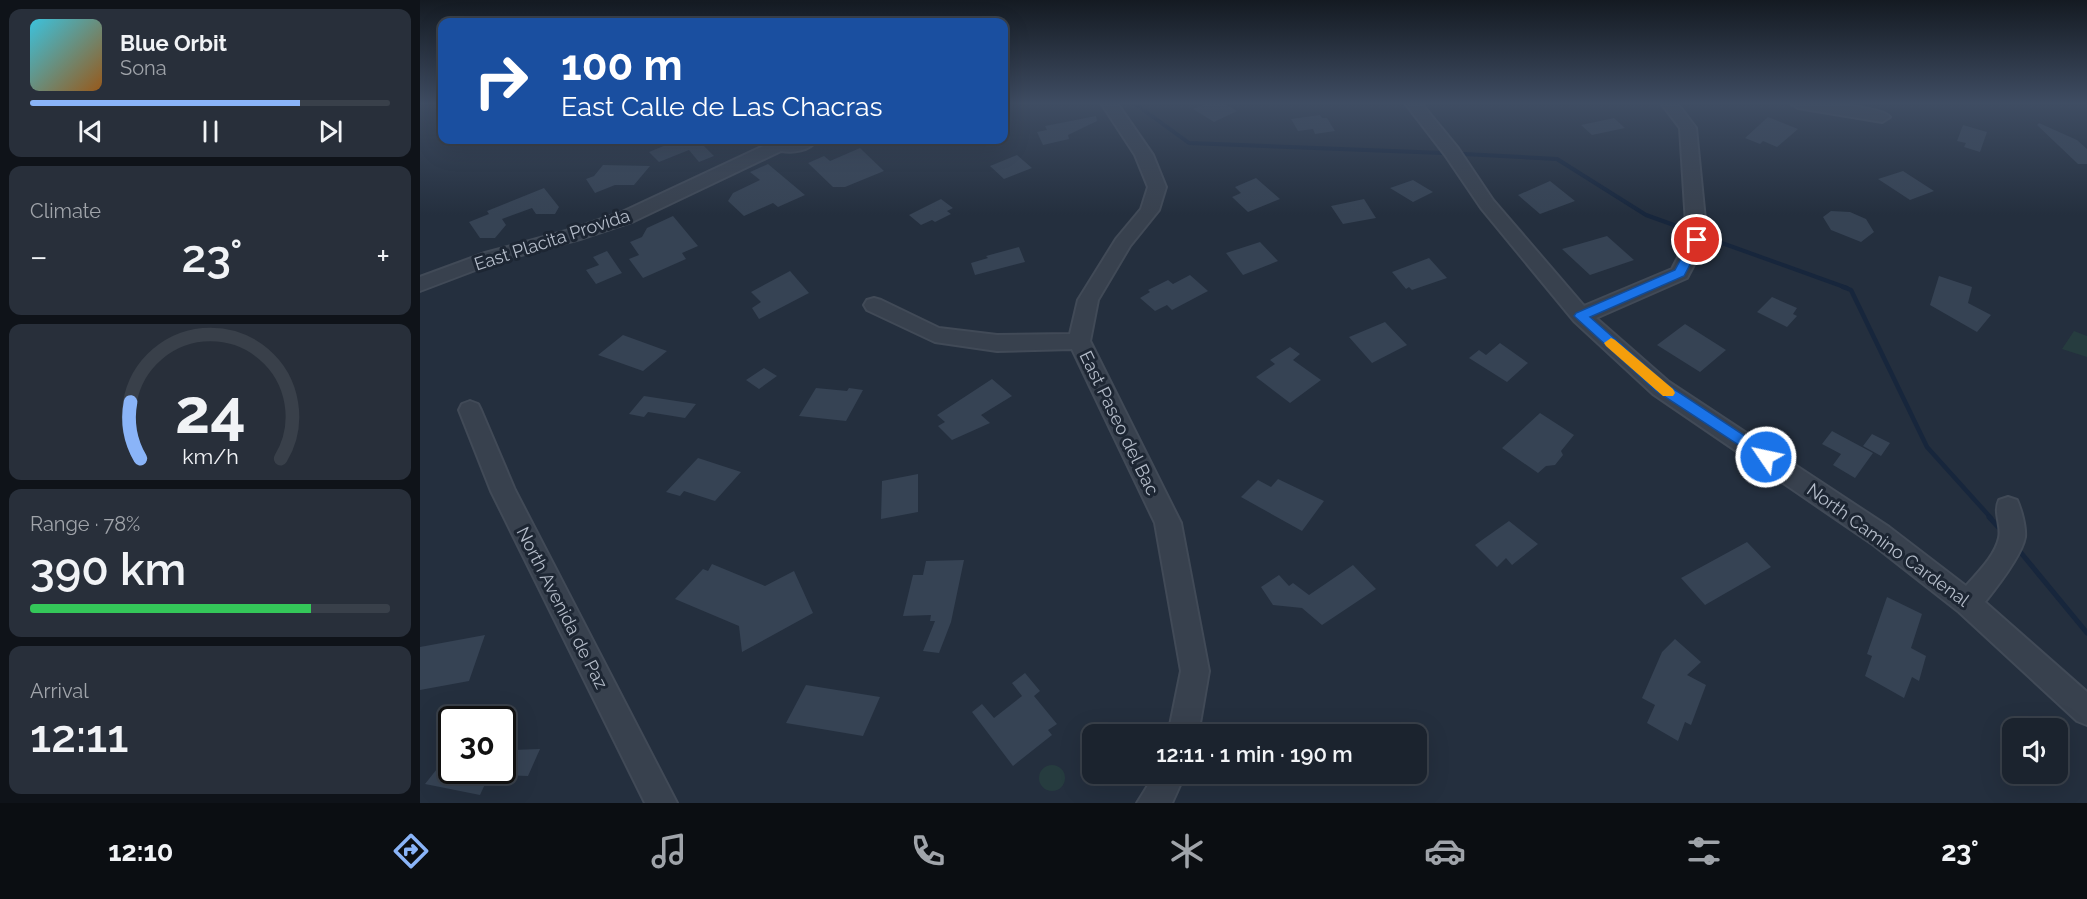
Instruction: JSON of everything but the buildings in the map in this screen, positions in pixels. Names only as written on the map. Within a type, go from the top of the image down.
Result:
[{"type":"street","name":"East Paseo del Bac","points":[[1135,140],[1144,154],[1157,187],[1150,210],[1122,245],[1088,300],[1079,341],[1168,523],[1196,671],[1185,724]]},
{"type":"street","name":"North Camino Cardenal","points":[[1443,140],[1487,204],[1581,316],[1661,388],[1880,535],[1968,603],[2087,711]]},
{"type":"street","points":[[1581,316],[1680,273],[1697,240],[1689,140]]},
{"type":"street","name":"East Placita Provida","points":[[420,284],[492,257],[573,235],[627,217],[775,144]]},
{"type":"street","name":"East Placita Provida","points":[[785,144],[795,147],[801,144]]},
{"type":"street","name":"East Placita Provida","points":[[420,291],[453,271]]},
{"type":"street","points":[[874,305],[935,335],[998,343],[1079,341]]},
{"type":"street","name":"North Avenida de Paz","points":[[470,410],[503,491],[661,803]]},
{"type":"street","points":[[1968,603],[1997,568],[2012,537],[2008,507]]},
{"type":"street","points":[[1153,803],[1167,784]]},
{"type":"green space","points":[[2074,331],[2087,336],[2087,357],[2062,349]]},
{"type":"green space","points":[[1052,765],[1062,768],[1065,778],[1062,788],[1052,791],[1042,788],[1039,778],[1042,768]]},
{"type":"waterway","points":[[1186,140],[1189,143],[1443,153]]},
{"type":"waterway","points":[[1464,154],[1557,159],[1646,215],[1685,229]]},
{"type":"waterway","points":[[1708,238],[1847,288]]},
{"type":"waterway","points":[[1843,287],[1851,290],[1927,447],[1991,518]]},
{"type":"waterway","points":[[1989,517],[2002,531]]},
{"type":"waterway","points":[[2017,548],[2087,633]]},
{"type":"slow traffic","points":[[1611,343],[1668,393]]},
{"type":"route","points":[[1697,240],[1680,273],[1581,316],[1661,388],[1766,457]]}]
